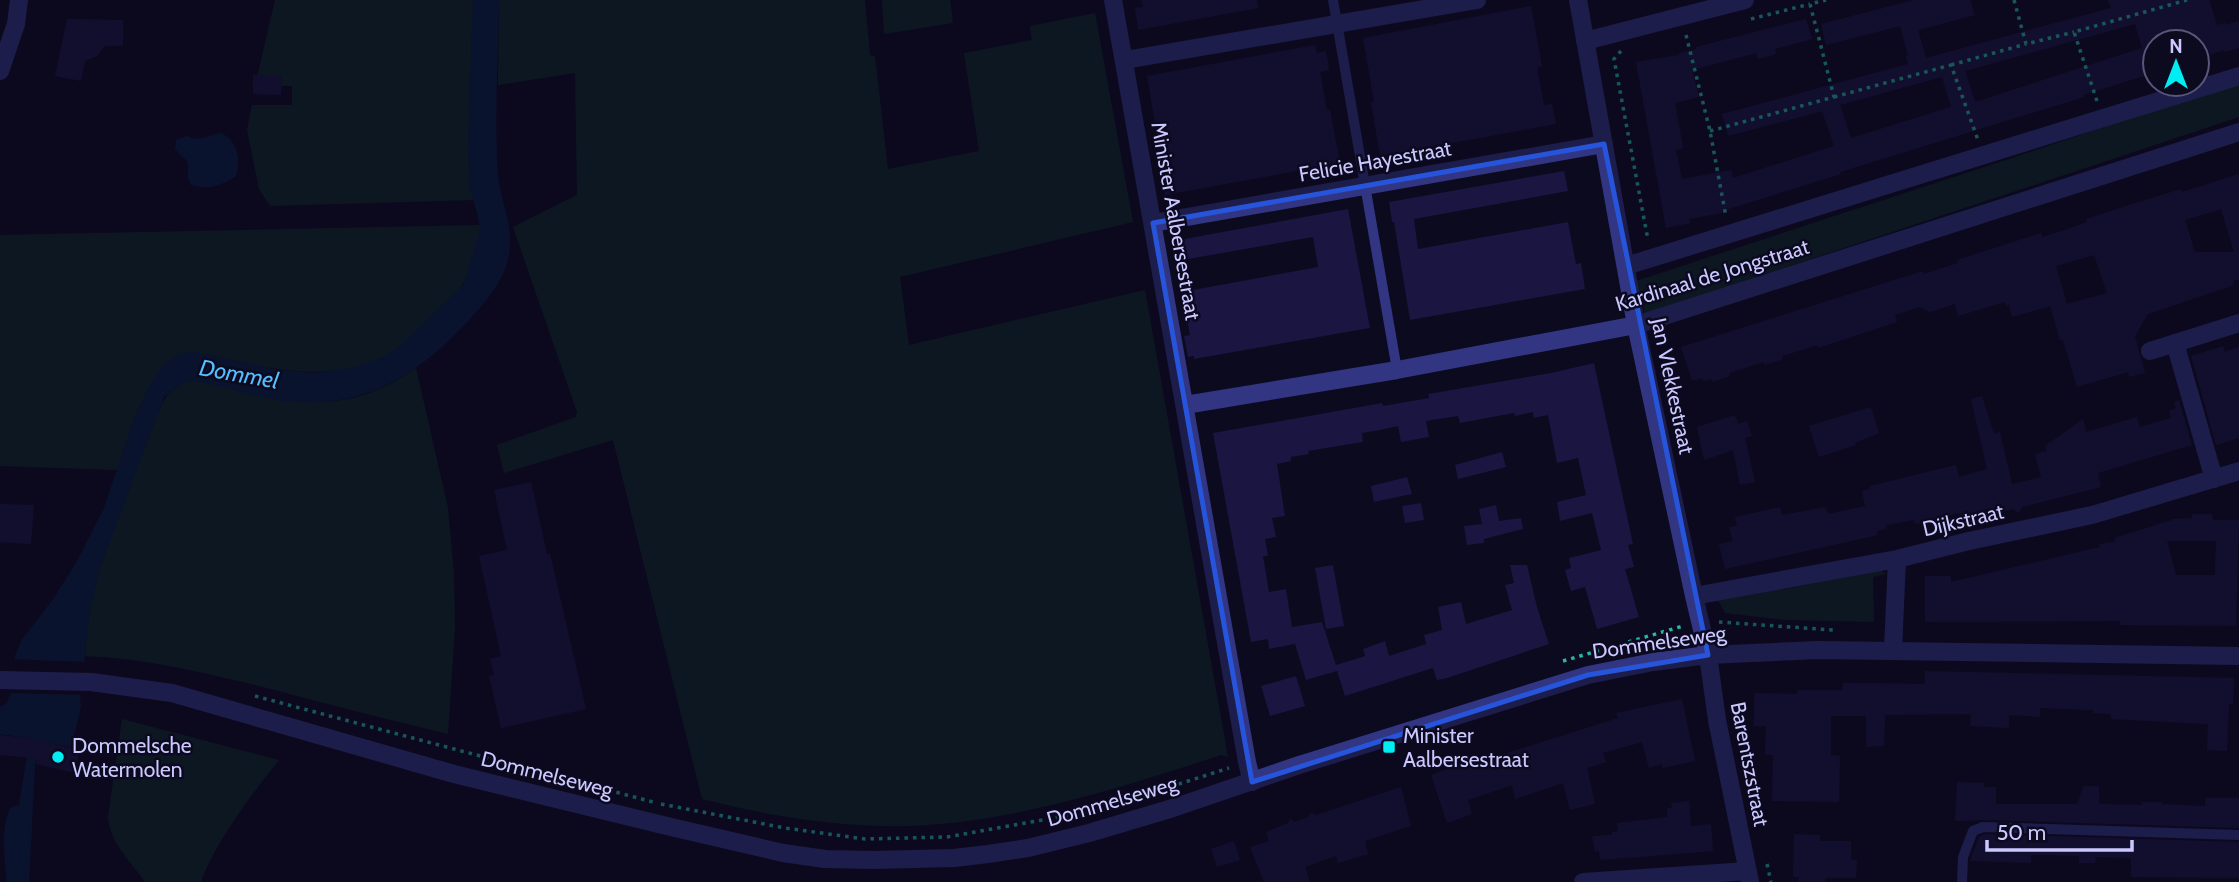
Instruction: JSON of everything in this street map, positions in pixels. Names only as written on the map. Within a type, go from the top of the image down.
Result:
[{"type":"street","points":[[0,71],[16,24],[19,0]]},
{"type":"street","name":"Minister Aalbersestraat","points":[[1113,0],[1252,782]]},
{"type":"street","points":[[1125,60],[1478,0]]},
{"type":"street","name":"Jan Vlekkestraat","points":[[1578,0],[1636,325],[1708,655]]},
{"type":"street","points":[[1585,41],[1745,0]]},
{"type":"street","name":"Kardinaal de Jongstraat","points":[[1626,266],[2239,76]]},
{"type":"street","name":"Kardinaal de Jongstraat","points":[[1185,405],[1397,370],[1636,325],[2239,131]]},
{"type":"street","name":"Felicie Hayestraat","points":[[1153,223],[1604,144]]},
{"type":"street","points":[[2150,351],[2239,323]]},
{"type":"street","points":[[2175,343],[2214,479]]},
{"type":"street","name":"Dijkstraat","points":[[1694,596],[1897,559],[2092,515],[2239,471]]},
{"type":"street","points":[[1893,650],[1897,559]]},
{"type":"street","name":"Dommelseweg","points":[[0,680],[90,682],[172,693],[454,774],[745,845],[825,859],[954,858],[1028,848],[1173,808],[1299,765],[1588,675],[1653,662],[1708,655],[1818,650],[2239,656]]},
{"type":"street","name":"Barentszstraat","points":[[1708,655],[1717,720],[1749,876]]},
{"type":"street","points":[[1583,882],[1749,876]]},
{"type":"lane","points":[[1333,0],[1397,370]]},
{"type":"lane","points":[[1962,882],[1963,857],[1973,831],[1983,827],[2239,835]]},
{"type":"path","points":[[1826,0],[1810,4],[1834,97]]},
{"type":"path","points":[[2014,0],[2026,44]]},
{"type":"path","points":[[1710,131],[2187,0]]},
{"type":"path","points":[[2074,32],[2099,108]]},
{"type":"path","points":[[1686,35],[1710,131],[1728,227]]},
{"type":"path","points":[[1633,48],[1620,51],[1615,59],[1650,251]]},
{"type":"path","points":[[1951,65],[1980,147]]},
{"type":"path","name":"Dommelseweg","points":[[1552,665],[1649,635],[1701,623]]},
{"type":"path","name":"Dommelseweg","points":[[245,693],[658,803],[785,828],[865,839],[947,837],[1052,819],[1135,798],[1247,762]]},
{"type":"highlighted area","points":[[1604,144],[1708,655],[1588,675],[1252,782],[1153,223]]},
{"type":"green space","points":[[275,0],[473,0],[468,149],[470,189],[474,200],[270,206],[259,189],[247,130],[252,105],[292,105],[292,86],[255,86]]},
{"type":"green space","points":[[499,0],[865,0],[870,55],[875,56],[888,169],[979,151],[964,53],[1032,40],[1030,26],[1095,13],[1133,222],[900,277],[909,345],[1145,290],[1228,757],[1221,755],[1053,805],[966,821],[923,825],[880,826],[812,821],[702,799],[613,440],[504,473],[497,445],[576,417],[577,412],[513,227],[577,195],[575,73],[498,85]]},
{"type":"green space","points":[[882,0],[950,0],[953,23],[884,34]]},
{"type":"green space","points":[[2239,82],[2239,117],[1645,314],[1636,281],[2191,98],[2211,98],[2211,91]]},
{"type":"green space","points":[[480,225],[475,254],[462,286],[412,336],[381,358],[335,371],[312,372],[266,367],[196,352],[150,385],[136,414],[117,470],[0,466],[0,235]]},
{"type":"green space","points":[[416,368],[448,508],[454,574],[455,628],[448,734],[194,671],[139,661],[85,656],[90,608],[99,570],[156,418],[165,398],[173,390],[192,380],[279,399],[332,401],[359,396],[387,386]]},
{"type":"green space","points":[[1879,569],[1886,574],[1873,577],[1874,622],[1785,620],[1725,613],[1718,600],[1801,586]]},
{"type":"green space","points":[[122,719],[279,760],[225,835],[201,882],[145,882],[113,836],[108,817]]},
{"type":"water","name":"Dommel","points":[[473,0],[499,0],[497,154],[498,176],[509,224],[510,244],[503,275],[485,301],[446,343],[407,373],[365,394],[317,403],[291,402],[192,380],[177,386],[164,397],[99,570],[90,608],[81,707],[71,747],[40,741],[35,765],[29,882],[7,882],[5,824],[11,807],[19,805],[30,738],[0,734],[0,707],[7,703],[11,692],[15,656],[21,641],[54,598],[76,563],[104,508],[136,414],[163,365],[180,353],[196,352],[279,370],[314,373],[351,368],[382,358],[400,346],[464,284],[480,229],[470,189],[468,149]]},
{"type":"water","points":[[221,133],[234,145],[238,163],[236,176],[215,186],[191,185],[188,162],[175,149],[176,140],[187,136],[200,139]]},
{"type":"pier","points":[[11,659],[88,662],[84,695],[7,693]]},
{"type":"building","points":[[1141,0],[1257,0],[1258,8],[1138,30],[1135,8],[1143,7]]},
{"type":"building","points":[[1914,0],[1970,0],[1975,15],[1918,30],[1926,58],[2111,8],[2108,0],[2209,0],[2217,25],[2239,21],[2239,48],[2225,52],[2224,50],[2211,54],[2211,28],[2141,28],[2141,45],[2135,24],[1965,71],[1975,102],[2141,48],[2141,77],[1840,172],[1841,174],[1722,213],[1689,219],[1690,223],[1666,228],[1636,62],[1679,55],[1696,47],[1806,19],[1812,39],[1775,49],[1776,54],[1758,59],[1756,53],[1692,70],[1699,97],[1675,103],[1683,148],[1676,150],[1682,179],[1731,170],[1733,178],[1834,146],[1822,111],[1728,136],[1722,114],[1908,64],[1900,26],[1826,45],[1821,24]],"holes":[[[1942,77],[1951,107],[1851,138],[1840,105]]]},
{"type":"building","points":[[1531,6],[1542,66],[1537,67],[1544,105],[1552,104],[1556,124],[1380,156],[1363,38]]},
{"type":"building","points":[[67,19],[123,20],[123,46],[105,46],[97,56],[85,61],[81,81],[55,76]]},
{"type":"building","points":[[1315,45],[1317,53],[1326,51],[1329,70],[1320,72],[1340,163],[1165,195],[1147,76]]},
{"type":"building","points":[[253,75],[282,76],[281,95],[253,94]]},
{"type":"building","points":[[1564,171],[1568,191],[1414,219],[1418,249],[1568,222],[1576,264],[1581,263],[1585,289],[1410,320],[1389,202]]},
{"type":"building","points":[[2239,174],[2239,279],[2233,281],[2234,285],[2148,314],[2135,336],[2145,373],[2129,377],[2128,372],[2077,387],[2050,306],[2012,317],[2009,305],[2006,306],[2005,302],[1958,316],[1955,304],[1930,312],[1920,307],[1895,315],[1897,322],[1818,348],[1817,345],[1782,356],[1783,359],[1765,365],[1764,362],[1729,373],[1730,376],[1712,382],[1711,379],[1703,381],[1702,378],[1692,381],[1681,347],[1923,271],[1924,274],[1958,263],[1957,260],[2041,233],[2042,237],[2068,229],[2087,222],[2086,219],[2142,201],[2181,189],[2182,192]],"holes":[[[2221,209],[2234,252],[2195,252],[2185,220]],[[2094,255],[2107,293],[2067,304],[2056,266]]]},
{"type":"building","points":[[1348,209],[1370,328],[1194,359],[1194,356],[1188,357],[1184,336],[1190,335],[1182,292],[1318,267],[1313,237],[1177,261],[1173,241]]},
{"type":"building","points":[[2223,346],[2225,352],[2239,347],[2239,438],[2216,445],[2191,356]]},
{"type":"building","points":[[1594,363],[1633,544],[1628,545],[1634,567],[1625,569],[1639,617],[1597,629],[1585,587],[1571,591],[1565,570],[1571,568],[1569,558],[1601,550],[1592,513],[1560,521],[1557,502],[1586,495],[1578,458],[1557,463],[1548,415],[1534,418],[1533,412],[1515,416],[1514,413],[1460,423],[1458,416],[1426,421],[1429,437],[1401,442],[1398,426],[1362,433],[1363,442],[1308,451],[1309,454],[1291,457],[1291,461],[1277,464],[1285,516],[1272,518],[1276,537],[1265,539],[1268,556],[1263,556],[1269,592],[1286,589],[1292,627],[1322,622],[1336,665],[1365,656],[1363,649],[1385,641],[1389,656],[1426,644],[1424,635],[1442,630],[1438,607],[1461,602],[1466,624],[1512,610],[1505,585],[1514,583],[1510,565],[1527,565],[1549,644],[1447,678],[1437,680],[1433,668],[1345,696],[1337,671],[1306,680],[1295,644],[1269,649],[1268,639],[1251,642],[1213,433],[1382,403],[1383,406],[1429,398],[1428,394]]},
{"type":"building","points":[[1982,396],[1994,434],[2000,432],[2012,484],[2041,477],[2035,454],[2047,451],[2045,446],[2083,419],[2086,432],[2137,417],[2140,427],[2171,418],[2169,411],[2176,408],[2174,402],[2179,400],[2192,445],[2098,473],[2101,487],[2022,507],[2019,513],[2013,509],[1991,514],[1990,508],[1962,517],[1959,513],[1915,524],[1914,520],[1886,525],[1887,529],[1877,531],[1878,535],[1725,569],[1719,544],[1733,541],[1729,527],[1737,526],[1735,517],[1780,507],[1782,515],[1826,507],[1828,514],[1865,506],[1862,491],[1870,489],[1870,486],[1956,465],[1959,477],[1987,469],[1971,399]]},
{"type":"building","points":[[1871,407],[1879,433],[1855,443],[1856,445],[1819,457],[1809,426]]},
{"type":"building","points":[[1735,415],[1738,424],[1747,421],[1752,436],[1745,438],[1755,482],[1740,485],[1733,450],[1704,460],[1697,427]]},
{"type":"building","points":[[1502,452],[1506,467],[1458,479],[1455,465]]},
{"type":"building","points":[[1407,477],[1412,494],[1374,502],[1371,486]]},
{"type":"building","points":[[531,482],[586,709],[501,728],[489,676],[494,675],[490,659],[501,656],[479,556],[507,550],[494,490]]},
{"type":"building","points":[[1421,503],[1424,520],[1405,523],[1402,506]]},
{"type":"building","points":[[0,504],[34,505],[31,544],[0,542]]},
{"type":"building","points":[[1496,505],[1499,521],[1521,518],[1523,529],[1484,539],[1484,543],[1467,545],[1464,526],[1482,524],[1479,509]]},
{"type":"building","points":[[2192,514],[2212,514],[2213,520],[2239,520],[2236,626],[2120,625],[2120,621],[1925,622],[1925,576],[1951,576],[1951,582],[2100,547],[2099,544],[2115,542],[2114,538],[2172,519],[2192,518]],"holes":[[[2167,541],[2216,541],[2215,575],[2176,575]]]},
{"type":"building","points":[[1333,565],[1344,626],[1326,629],[1315,568]]},
{"type":"building","points":[[1925,671],[2234,678],[2233,704],[2229,704],[2227,751],[2207,750],[2208,724],[2111,719],[2111,714],[2093,713],[2093,710],[2040,708],[2040,717],[2009,715],[2009,728],[1970,726],[1971,714],[1885,715],[1884,746],[1866,747],[1866,716],[1831,716],[1831,755],[1840,756],[1839,802],[1772,801],[1773,755],[1765,755],[1766,726],[1754,726],[1754,693],[1797,694],[1797,690],[1843,690],[1843,683],[1925,684]]},
{"type":"building","points":[[1296,676],[1305,706],[1270,716],[1261,686]]},
{"type":"building","points":[[1682,699],[1695,761],[1663,768],[1662,764],[1649,768],[1642,742],[1603,753],[1606,762],[1587,768],[1595,804],[1570,810],[1563,783],[1515,799],[1512,785],[1468,800],[1472,814],[1447,823],[1431,775],[1618,718],[1616,713]]},
{"type":"building","points":[[0,735],[29,738],[79,750],[75,773],[36,764],[37,758],[0,755]]},
{"type":"building","points":[[1957,782],[1984,783],[1984,787],[1996,787],[1996,804],[2077,804],[2084,786],[2099,786],[2099,804],[2142,805],[2142,802],[2162,802],[2205,806],[2205,798],[2239,798],[2239,828],[1955,821]]},
{"type":"building","points":[[1401,787],[1411,826],[1365,841],[1368,854],[1338,863],[1336,856],[1305,867],[1310,882],[1264,882],[1250,847],[1269,841],[1266,832],[1288,823],[1290,819],[1295,822],[1308,817],[1311,812],[1316,815]]},
{"type":"building","points":[[1689,801],[1691,826],[1711,824],[1713,851],[1600,860],[1599,851],[1595,852],[1592,836],[1612,835],[1612,832],[1618,831],[1617,823],[1667,817],[1667,808],[1672,808],[1671,803]]},
{"type":"building","points":[[1794,834],[1820,835],[1820,841],[1851,841],[1851,860],[1857,860],[1856,878],[1825,878],[1825,882],[1799,882],[1799,877],[1793,877]]},
{"type":"building","points":[[1984,834],[2239,842],[2239,878],[2131,877],[2131,858],[2096,857],[2095,863],[2079,863],[2079,856],[2031,855],[2031,863],[1970,861],[1979,837]]},
{"type":"building","points":[[1234,841],[1240,860],[1217,867],[1211,849]]},
{"type":"place","name":"Minister Aalbersestraat","points":[[1389,747]]},
{"type":"place","name":"Dommelsche Watermolen","points":[[58,757]]}]
